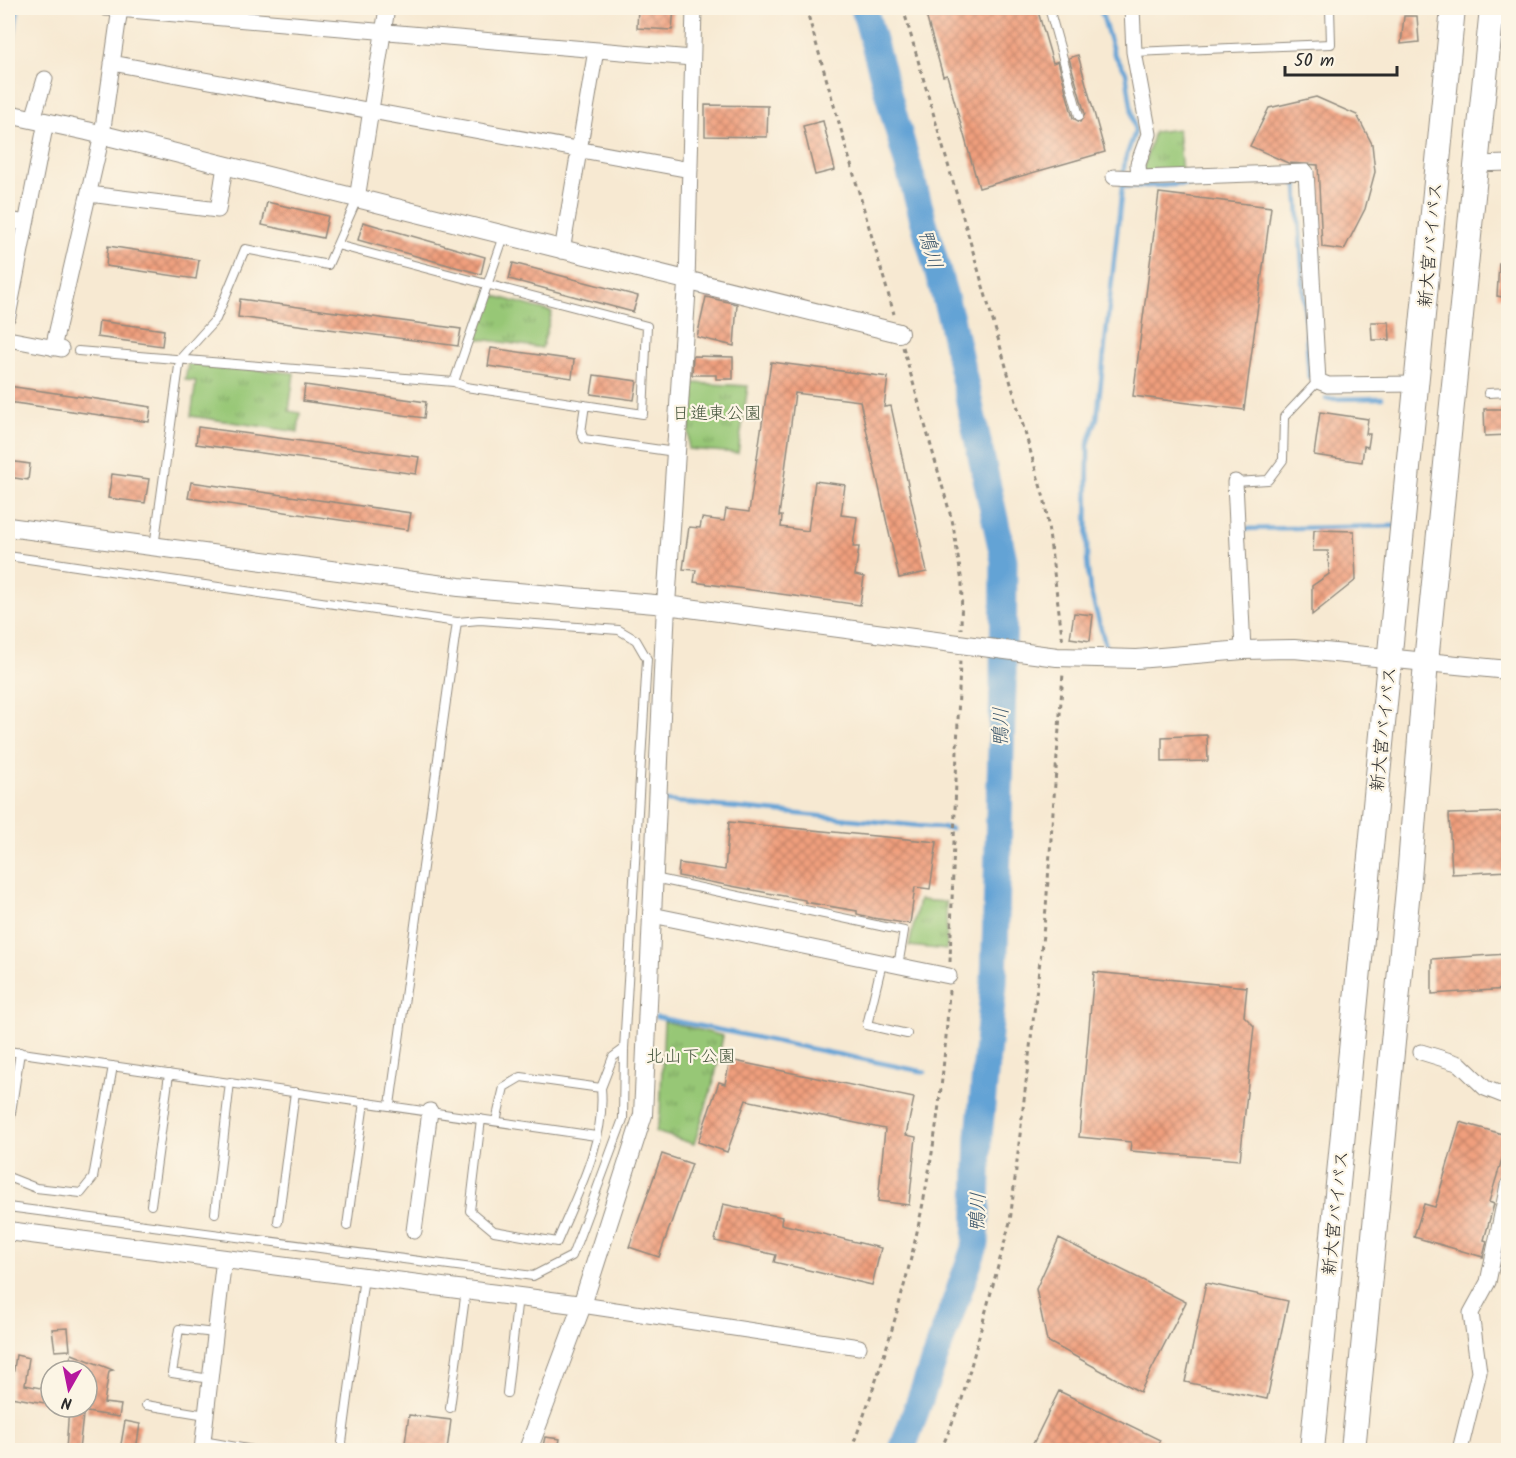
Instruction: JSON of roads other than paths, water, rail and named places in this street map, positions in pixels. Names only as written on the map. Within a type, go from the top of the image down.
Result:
[{"type":"highway","name":"新大宮バイパス","points":[[1312,1450],[1453,8]]},
{"type":"highway","name":"新大宮バイパス","points":[[1353,1450],[1409,879],[1426,662],[1492,8]]},
{"type":"street","points":[[8,339],[57,349],[102,135],[112,63],[115,8],[692,58]]},
{"type":"street","points":[[357,200],[387,8]]},
{"type":"street","points":[[528,1450],[582,1305],[643,1123],[666,605],[687,283],[694,8]]},
{"type":"street","points":[[1132,8],[1134,52],[1149,134],[1138,164],[1139,178]]},
{"type":"street","points":[[562,251],[596,50]]},
{"type":"street","points":[[112,63],[690,170]]},
{"type":"street","points":[[8,316],[26,223],[45,79]]},
{"type":"street","points":[[8,114],[102,135],[687,283],[899,333]]},
{"type":"street","points":[[1476,164],[1509,164]]},
{"type":"street","points":[[88,194],[218,210],[225,166]]},
{"type":"street","points":[[1114,177],[1306,172],[1318,381],[1328,385],[1416,384]]},
{"type":"street","points":[[8,220],[26,223]]},
{"type":"street","points":[[1235,482],[1243,650]]},
{"type":"street","points":[[8,527],[504,592],[666,605],[1060,657],[1137,659],[1243,650],[1294,649],[1509,670]]},
{"type":"street","points":[[652,915],[949,976]]},
{"type":"street","points":[[1421,1053],[1460,1064],[1485,1088],[1509,1098]]},
{"type":"street","points":[[414,1231],[430,1111]]},
{"type":"street","points":[[1460,1450],[1479,1372],[1471,1313],[1488,1282],[1509,1185]]},
{"type":"street","points":[[8,1231],[466,1288],[859,1347]]},
{"type":"street","points":[[203,1446],[224,1258]]},
{"type":"lane","points":[[1049,8],[1079,116]]},
{"type":"lane","points":[[1134,52],[1331,44],[1330,8]]},
{"type":"lane","points":[[154,547],[180,359],[216,319],[245,249],[328,265],[357,200]]},
{"type":"lane","points":[[454,382],[504,236]]},
{"type":"lane","points":[[78,351],[454,382],[466,387],[643,414],[647,326],[337,245]]},
{"type":"lane","points":[[1235,482],[1268,480],[1283,460],[1284,417],[1318,381]]},
{"type":"lane","points":[[1488,393],[1509,392]]},
{"type":"lane","points":[[585,405],[582,432],[584,439],[675,452]]},
{"type":"lane","points":[[8,556],[457,622],[480,620],[619,630],[636,640],[647,659],[624,1048],[623,1119],[572,1256],[533,1276],[8,1207]]},
{"type":"lane","points":[[390,1105],[457,622]]},
{"type":"lane","points":[[654,878],[904,931],[898,966]]},
{"type":"lane","points":[[882,963],[867,1025],[907,1034]]},
{"type":"lane","points":[[481,1119],[470,1211],[494,1232],[557,1242],[592,1156],[602,1103],[601,1088],[613,1057],[624,1048]]},
{"type":"lane","points":[[8,1051],[596,1136]]},
{"type":"lane","points":[[8,1133],[20,1053]]},
{"type":"lane","points":[[8,1177],[36,1188],[81,1193],[93,1178],[113,1066]]},
{"type":"lane","points":[[151,1204],[169,1074]]},
{"type":"lane","points":[[496,1121],[504,1087],[521,1077],[601,1088]]},
{"type":"lane","points":[[215,1213],[230,1082]]},
{"type":"lane","points":[[278,1222],[295,1092]]},
{"type":"lane","points":[[347,1226],[364,1102]]},
{"type":"lane","points":[[341,1450],[364,1276]]},
{"type":"lane","points":[[450,1408],[466,1288]]},
{"type":"lane","points":[[507,1393],[518,1296]]},
{"type":"lane","points":[[210,1379],[172,1373],[179,1329],[215,1333]]},
{"type":"lane","points":[[146,1405],[206,1415]]},
{"type":"lane","points":[[203,1446],[253,1450]]},
{"type":"waterway","points":[[8,74],[18,8]]},
{"type":"waterway","name":"鴨川","points":[[864,8],[951,319],[1004,560],[1003,685],[994,982],[979,1136],[976,1243],[902,1450]]},
{"type":"waterway","points":[[1100,8],[1114,54],[1126,72],[1135,132],[1125,160],[1122,187],[1264,181]]},
{"type":"waterway","points":[[1288,180],[1297,185],[1309,377]]},
{"type":"waterway","points":[[1107,650],[1090,590],[1087,561],[1088,444],[1097,418],[1122,187]]},
{"type":"waterway","points":[[693,292],[740,303]]},
{"type":"waterway","points":[[1326,399],[1382,398]]},
{"type":"waterway","points":[[1242,529],[1395,526]]},
{"type":"waterway","points":[[665,801],[951,829]]},
{"type":"waterway","points":[[656,1017],[925,1072]]},
{"type":"park label","name":"日進東公園","points":[[717,413]]},
{"type":"park label","name":"北山下公園","points":[[691,1056]]}]
